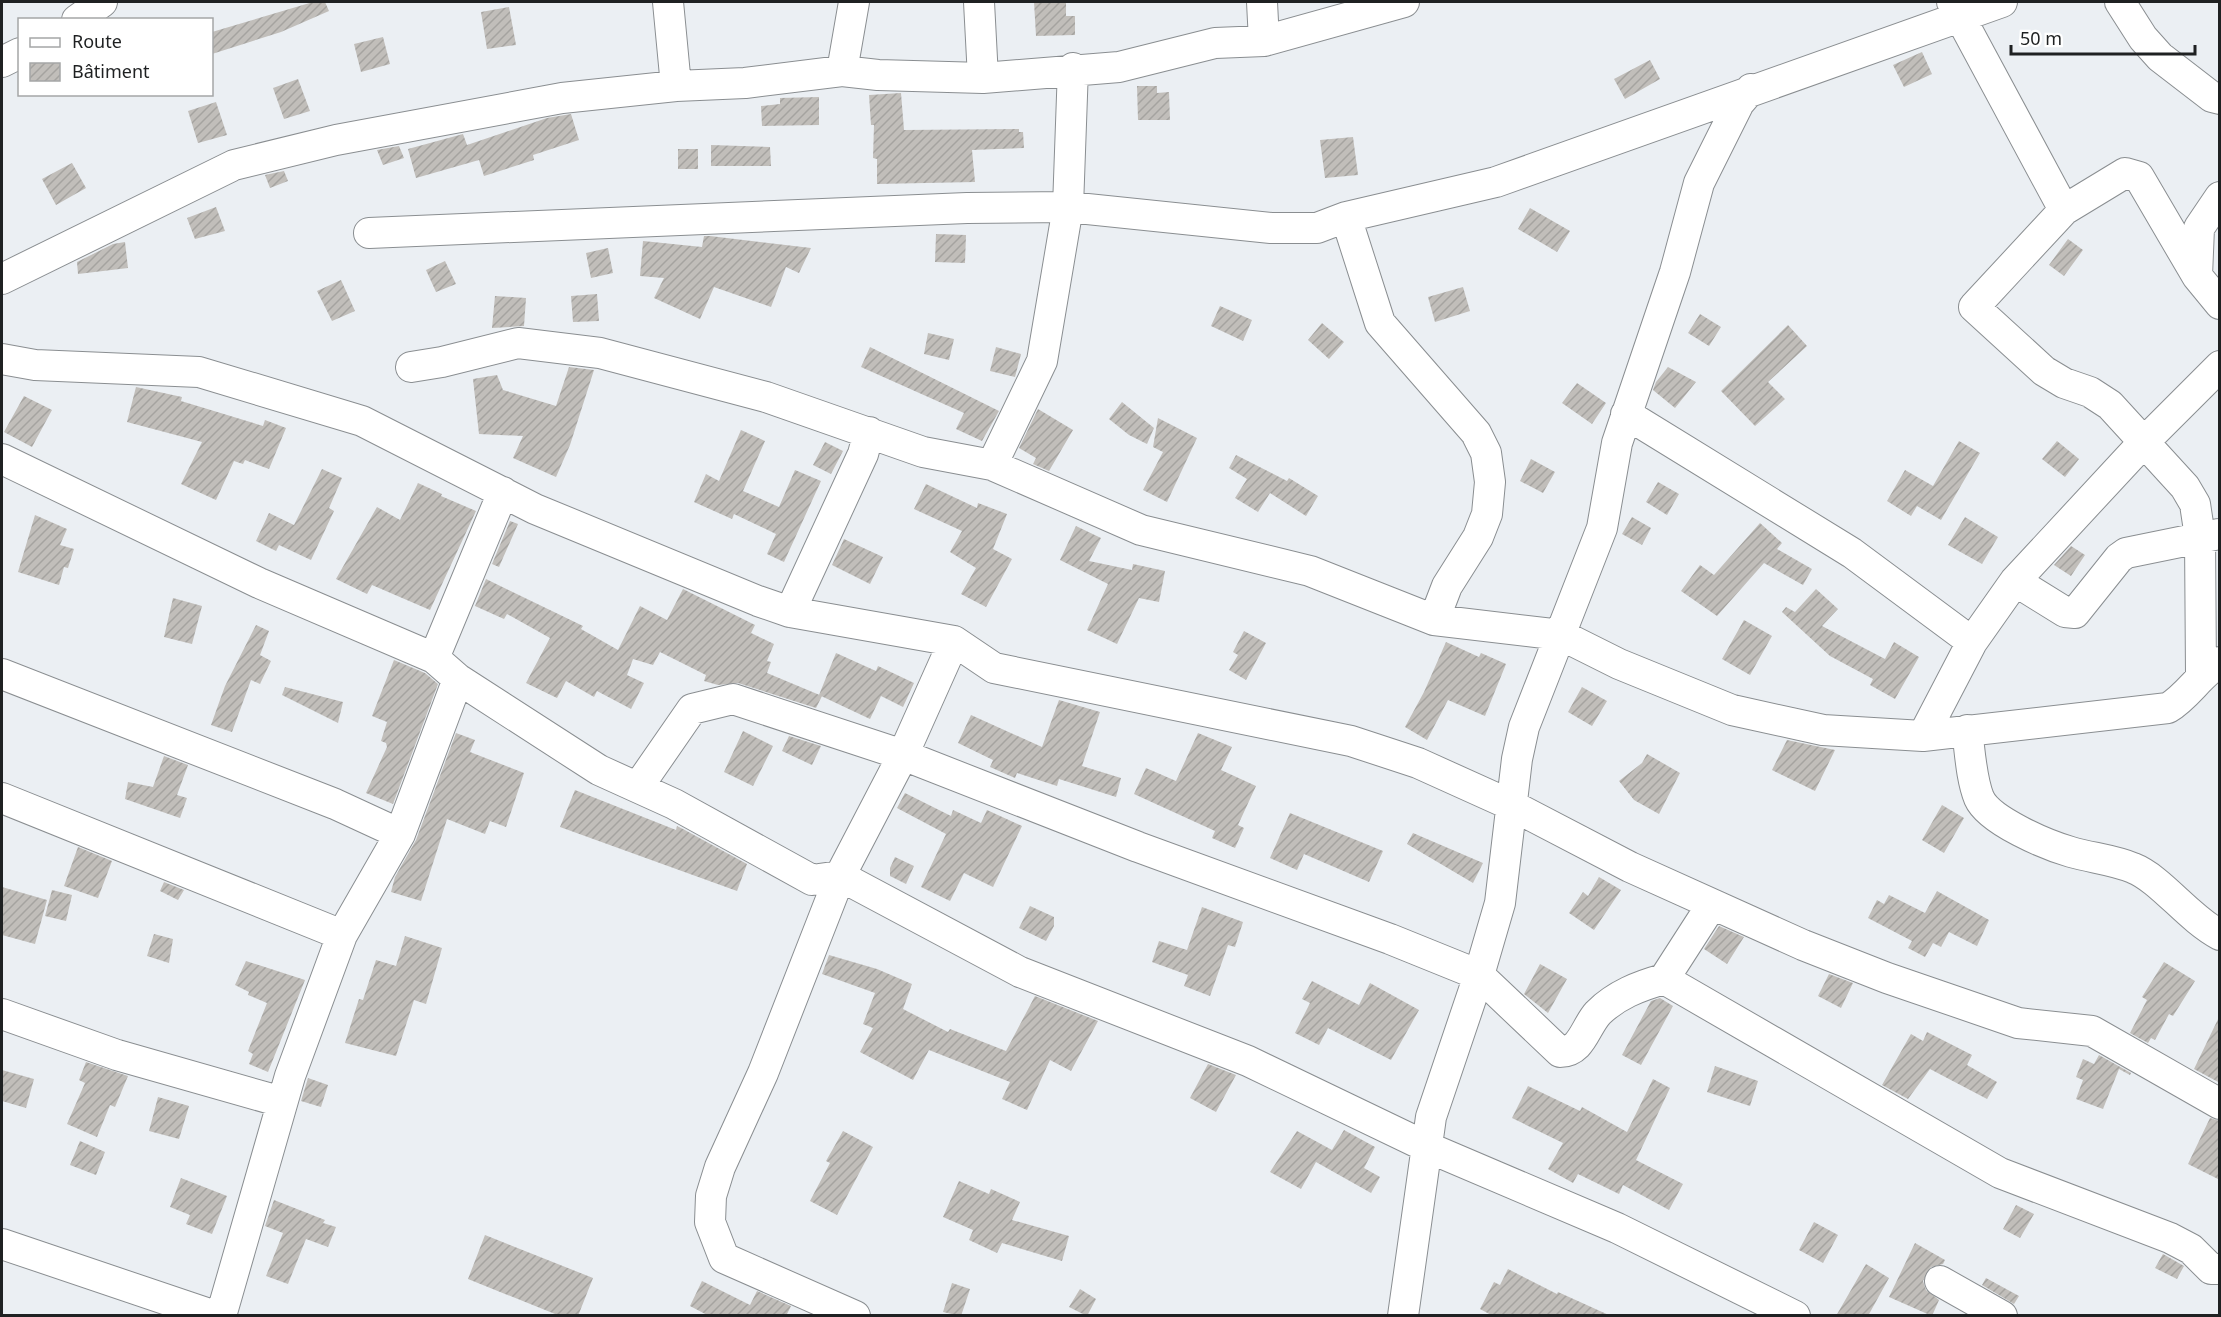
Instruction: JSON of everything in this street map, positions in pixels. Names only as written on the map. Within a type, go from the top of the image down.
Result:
[{"type":"street","points":[[80,18],[102,2]]},
{"type":"street","points":[[668,2],[676,86]]},
{"type":"street","points":[[842,71],[854,2]]},
{"type":"street","points":[[979,2],[983,78]]},
{"type":"street","points":[[1262,2],[1264,41]]},
{"type":"street","points":[[2,279],[234,165],[336,140],[562,98],[676,86],[745,83],[842,71],[878,75],[983,78],[1073,68],[1119,67],[1215,43],[1264,41],[1404,2]]},
{"type":"street","points":[[369,233],[967,208],[1068,207],[1271,228],[1317,228],[1346,217],[1496,182],[1751,89],[1957,9],[2002,2]]},
{"type":"street","points":[[2120,2],[2143,38],[2160,57],[2212,97],[2220,99]]},
{"type":"street","points":[[1957,9],[2064,210]]},
{"type":"street","points":[[2,62],[18,54]]},
{"type":"street","points":[[992,465],[1042,361],[1068,207],[1073,68]]},
{"type":"street","points":[[1403,1316],[1431,1116],[1479,975],[1500,903],[1511,805],[1524,727],[1602,528],[1617,442],[1676,272],[1699,183],[1738,103],[1751,89]]},
{"type":"street","points":[[411,367],[518,344],[600,353],[766,397],[923,452],[992,465],[1141,530],[1310,571],[1434,620],[1561,635],[1619,664],[1732,710],[1823,730],[1923,736],[2168,708],[2182,700],[2210,668],[2210,535],[2185,487],[2110,405],[2090,392],[2064,383],[2044,371],[1974,307],[2064,210],[2125,173],[2132,173],[2139,177],[2197,276],[2220,304]]},
{"type":"street","points":[[2197,276],[2199,228],[2220,197]]},
{"type":"street","points":[[1346,217],[1380,323],[1476,433],[1486,453],[1490,482],[1484,523],[1447,586],[1434,620]]},
{"type":"street","points":[[2,359],[35,365],[199,372],[362,421],[567,522],[790,612],[954,641],[994,668],[1351,741],[1418,763],[1511,805],[1711,906],[1887,978],[2018,1023],[2092,1031],[2220,1104]]},
{"type":"street","points":[[1923,736],[1972,642],[2015,581],[2143,443],[2220,366]]},
{"type":"street","points":[[1626,414],[1852,553],[1972,642]]},
{"type":"street","points":[[790,612],[863,454],[869,432]]},
{"type":"street","points":[[2,459],[259,583],[434,658],[458,679],[590,764],[638,786],[812,880],[840,876],[1020,972],[1248,1060],[1426,1147],[1617,1228],[1795,1316]]},
{"type":"street","points":[[434,658],[503,492]]},
{"type":"street","points":[[2015,581],[2065,612],[2075,613],[2119,558],[2126,553],[2210,535]]},
{"type":"street","points":[[855,1316],[817,1308],[724,1258],[710,1221],[711,1204],[720,1167],[763,1073],[840,876],[903,755],[954,641]]},
{"type":"street","points":[[2,674],[335,804],[400,834]]},
{"type":"street","points":[[221,1316],[282,1102],[342,935],[400,834],[458,679]]},
{"type":"street","points":[[638,786],[692,709],[733,699],[903,755],[1138,847],[1390,939],[1479,975],[1560,1052],[1567,1052],[1577,1046],[1597,1014],[1631,988],[1664,979],[1711,906]]},
{"type":"street","points":[[1967,730],[1978,796],[1985,808],[2003,822],[2069,852],[2134,868],[2149,877],[2190,916],[2220,934]]},
{"type":"street","points":[[2,798],[342,935]]},
{"type":"street","points":[[1664,979],[2000,1173],[2170,1238],[2191,1249],[2211,1269],[2220,1269]]},
{"type":"street","points":[[2,1014],[117,1055],[282,1102]]},
{"type":"street","points":[[2,1244],[214,1316]]},
{"type":"street","points":[[1940,1281],[2002,1316]]},
{"type":"building","points":[[313,2],[325,2],[329,11],[281,32],[213,54],[213,32]]},
{"type":"building","points":[[1034,2],[1066,2],[1066,16],[1075,16],[1075,35],[1036,36]]},
{"type":"building","points":[[509,7],[516,45],[487,49],[481,12]]},
{"type":"building","points":[[383,37],[390,64],[361,72],[354,44]]},
{"type":"building","points":[[1922,52],[1932,74],[1904,87],[1893,65]]},
{"type":"building","points":[[1650,60],[1660,79],[1625,99],[1614,79]]},
{"type":"building","points":[[298,79],[310,111],[284,119],[273,88]]},
{"type":"building","points":[[1137,86],[1157,86],[1157,93],[1169,92],[1170,120],[1138,120]]},
{"type":"building","points":[[901,93],[904,130],[1019,129],[1019,132],[1023,132],[1024,148],[972,150],[975,182],[877,184],[877,159],[873,158],[874,125],[871,125],[869,95]]},
{"type":"building","points":[[819,97],[819,125],[762,126],[761,106],[780,104],[780,98]]},
{"type":"building","points":[[216,102],[227,135],[198,143],[188,111]]},
{"type":"building","points":[[571,114],[579,140],[533,155],[534,160],[484,176],[479,160],[416,178],[408,149],[463,134],[467,145],[547,118]]},
{"type":"building","points":[[1353,137],[1358,175],[1325,178],[1320,140]]},
{"type":"building","points":[[711,145],[770,147],[771,166],[711,166]]},
{"type":"building","points":[[399,146],[404,158],[383,165],[377,150]]},
{"type":"building","points":[[678,149],[698,149],[698,169],[678,169]]},
{"type":"building","points":[[72,163],[86,188],[56,205],[42,179]]},
{"type":"building","points":[[284,171],[288,181],[270,188],[265,175]]},
{"type":"building","points":[[216,207],[225,231],[195,239],[187,218]]},
{"type":"building","points":[[1530,208],[1570,231],[1557,252],[1518,229]]},
{"type":"building","points":[[936,234],[966,235],[965,263],[935,262]]},
{"type":"building","points":[[704,236],[811,248],[799,273],[786,267],[771,307],[714,287],[700,319],[654,298],[664,278],[640,276],[643,241],[702,247]]},
{"type":"building","points":[[2068,239],[2083,250],[2064,276],[2049,265]]},
{"type":"building","points":[[125,242],[128,268],[78,274],[77,262],[113,244]]},
{"type":"building","points":[[608,248],[613,273],[591,278],[586,253]]},
{"type":"building","points":[[445,261],[456,284],[436,292],[426,270]]},
{"type":"building","points":[[341,280],[355,311],[332,321],[317,291]]},
{"type":"building","points":[[1463,287],[1470,311],[1435,322],[1428,297]]},
{"type":"building","points":[[597,294],[599,321],[573,322],[571,296]]},
{"type":"building","points":[[495,296],[526,298],[524,326],[492,328]]},
{"type":"building","points":[[1220,306],[1252,320],[1243,341],[1211,326]]},
{"type":"building","points":[[1700,314],[1721,327],[1709,346],[1688,333]]},
{"type":"building","points":[[1322,323],[1344,342],[1329,359],[1308,340]]},
{"type":"building","points":[[1788,325],[1807,346],[1768,382],[1785,399],[1755,426],[1721,391]]},
{"type":"building","points":[[928,333],[954,339],[949,360],[924,354]]},
{"type":"building","points":[[870,347],[999,411],[982,441],[956,429],[964,413],[861,367]]},
{"type":"building","points":[[996,347],[1021,354],[1015,377],[990,371]]},
{"type":"building","points":[[569,367],[594,370],[570,445],[556,477],[513,458],[523,436],[479,434],[473,379],[497,375],[503,390],[556,406]]},
{"type":"building","points":[[1668,367],[1696,382],[1675,408],[1653,390],[1656,382]]},
{"type":"building","points":[[1577,383],[1606,403],[1592,424],[1562,403]]},
{"type":"building","points":[[136,387],[182,397],[181,401],[263,426],[265,420],[286,428],[269,469],[245,460],[243,464],[234,461],[216,500],[181,484],[202,442],[127,422]]},
{"type":"building","points":[[24,396],[52,410],[32,447],[4,432]]},
{"type":"building","points":[[1122,402],[1154,428],[1147,444],[1129,435],[1109,419]]},
{"type":"building","points":[[1038,409],[1073,430],[1049,471],[1033,464],[1036,458],[1019,448]]},
{"type":"building","points":[[1158,418],[1197,438],[1167,502],[1143,490],[1163,452],[1153,447]]},
{"type":"building","points":[[741,430],[765,441],[743,491],[779,507],[795,470],[821,481],[784,562],[767,554],[776,534],[734,514],[732,519],[694,502],[706,474],[719,481]]},
{"type":"building","points":[[1959,441],[1980,453],[1941,520],[1917,506],[1911,516],[1887,501],[1905,470],[1933,486]]},
{"type":"building","points":[[2057,441],[2079,459],[2065,477],[2042,459]]},
{"type":"building","points":[[825,442],[843,451],[831,474],[813,465]]},
{"type":"building","points":[[1236,455],[1287,481],[1289,478],[1318,496],[1306,516],[1270,493],[1258,512],[1235,498],[1247,479],[1229,468]]},
{"type":"building","points":[[1531,459],[1555,472],[1543,493],[1520,481]]},
{"type":"building","points":[[322,469],[342,478],[329,508],[334,511],[311,560],[279,545],[276,551],[256,541],[269,513],[294,525]]},
{"type":"building","points":[[1658,482],[1679,494],[1667,515],[1646,502]]},
{"type":"building","points":[[418,483],[476,511],[430,610],[372,585],[367,594],[336,579],[377,507],[400,520]]},
{"type":"building","points":[[926,484],[977,508],[978,503],[1007,514],[993,549],[1012,559],[986,607],[961,594],[976,568],[950,552],[962,531],[914,509]]},
{"type":"building","points":[[35,515],[67,529],[60,545],[74,549],[68,568],[64,567],[59,585],[18,572]]},
{"type":"building","points":[[1632,517],[1651,528],[1642,545],[1622,534]]},
{"type":"building","points":[[1965,517],[1998,537],[1982,564],[1948,545]]},
{"type":"building","points":[[510,521],[518,524],[499,567],[492,564]]},
{"type":"building","points":[[1760,523],[1782,543],[1777,549],[1812,569],[1803,585],[1764,563],[1717,616],[1681,591],[1700,565],[1714,575]]},
{"type":"building","points":[[1076,526],[1101,538],[1089,561],[1132,570],[1133,564],[1165,571],[1159,602],[1139,598],[1117,644],[1087,630],[1108,584],[1060,560]]},
{"type":"building","points":[[844,539],[883,557],[870,584],[832,565]]},
{"type":"building","points":[[2071,546],[2085,555],[2071,576],[2054,565]]},
{"type":"building","points":[[486,579],[583,626],[581,629],[618,650],[640,606],[667,620],[683,589],[755,625],[751,633],[774,644],[767,661],[771,662],[767,673],[822,696],[816,708],[738,683],[718,685],[704,681],[706,675],[660,652],[653,665],[633,659],[627,675],[644,683],[631,709],[597,691],[594,697],[566,681],[557,698],[526,683],[550,638],[507,614],[504,619],[475,606]]},
{"type":"building","points":[[1816,589],[1838,609],[1822,626],[1885,659],[1894,642],[1919,657],[1895,699],[1870,685],[1873,679],[1830,656],[1782,612],[1786,607],[1795,612]]},
{"type":"building","points":[[173,598],[202,606],[192,644],[164,637]]},
{"type":"building","points":[[1744,620],[1772,636],[1750,675],[1722,659]]},
{"type":"building","points":[[256,625],[269,631],[260,655],[271,661],[260,684],[251,680],[232,732],[211,725],[225,686]]},
{"type":"building","points":[[1244,631],[1266,643],[1246,680],[1229,670],[1238,655],[1233,652]]},
{"type":"building","points":[[1446,642],[1479,657],[1481,653],[1506,664],[1485,716],[1448,700],[1427,740],[1405,727],[1424,692]]},
{"type":"building","points":[[836,653],[876,671],[878,666],[914,683],[903,707],[881,696],[870,719],[819,695]]},
{"type":"building","points":[[394,660],[425,673],[438,684],[393,804],[366,793],[387,747],[386,743],[381,741],[387,722],[372,716]]},
{"type":"building","points":[[285,687],[343,702],[338,723],[282,695]]},
{"type":"building","points":[[1582,687],[1607,701],[1592,726],[1568,712]]},
{"type":"building","points":[[1059,700],[1100,712],[1082,766],[1121,778],[1116,797],[1059,779],[1057,786],[1017,773],[1015,778],[990,767],[993,760],[958,743],[971,715],[1042,747]]},
{"type":"building","points":[[743,731],[773,746],[753,786],[724,772]]},
{"type":"building","points":[[456,733],[475,740],[470,752],[524,773],[506,827],[490,821],[485,834],[447,819],[421,901],[391,892],[395,877],[416,840]]},
{"type":"building","points":[[1198,733],[1232,747],[1221,770],[1256,786],[1238,825],[1244,828],[1235,848],[1212,838],[1215,831],[1134,794],[1146,768],[1176,781]]},
{"type":"building","points":[[789,736],[821,746],[812,765],[782,751]]},
{"type":"building","points":[[1787,740],[1835,750],[1815,791],[1772,770]]},
{"type":"building","points":[[1647,754],[1680,773],[1659,814],[1634,800],[1619,781],[1642,763]]},
{"type":"building","points":[[164,756],[188,765],[177,795],[187,798],[180,818],[125,799],[128,782],[153,787]]},
{"type":"building","points":[[575,790],[676,830],[677,826],[747,864],[737,891],[560,827]]},
{"type":"building","points":[[905,793],[951,816],[953,810],[981,823],[987,810],[1022,826],[993,887],[964,873],[950,901],[921,887],[946,834],[897,808]]},
{"type":"building","points":[[1942,805],[1964,818],[1944,853],[1922,840]]},
{"type":"building","points":[[1290,813],[1383,851],[1369,882],[1304,854],[1297,870],[1270,858]]},
{"type":"building","points":[[1413,833],[1483,863],[1473,883],[1407,844]]},
{"type":"building","points":[[78,847],[112,861],[98,898],[64,886]]},
{"type":"building","points":[[895,857],[914,866],[906,884],[890,876],[890,868]]},
{"type":"building","points":[[1599,877],[1621,890],[1594,930],[1569,913],[1583,892],[1588,896]]},
{"type":"building","points":[[164,882],[184,890],[178,900],[160,891]]},
{"type":"building","points":[[2,887],[47,900],[35,944],[2,935]]},
{"type":"building","points":[[52,890],[72,895],[66,921],[45,916]]},
{"type":"building","points":[[1937,891],[1989,920],[1977,946],[1949,932],[1941,947],[1933,943],[1925,957],[1908,948],[1912,941],[1868,918],[1877,900],[1884,904],[1889,895],[1925,913]]},
{"type":"building","points":[[1030,906],[1054,917],[1054,926],[1046,941],[1019,928]]},
{"type":"building","points":[[1202,907],[1243,922],[1235,947],[1228,945],[1210,996],[1184,986],[1188,975],[1152,962],[1159,941],[1187,950]]},
{"type":"building","points":[[1719,926],[1744,937],[1727,964],[1704,949]]},
{"type":"building","points":[[154,934],[173,939],[169,963],[147,956]]},
{"type":"building","points":[[405,936],[442,948],[426,1004],[414,1000],[396,1056],[345,1043],[359,999],[363,1000],[376,960],[396,966]]},
{"type":"building","points":[[829,955],[877,969],[912,984],[903,1009],[948,1032],[950,1029],[1006,1051],[1035,996],[1098,1021],[1071,1071],[1050,1060],[1027,1110],[1002,1099],[1010,1082],[929,1050],[913,1080],[860,1052],[873,1028],[863,1024],[875,993],[822,974]]},
{"type":"building","points":[[246,961],[305,980],[268,1072],[249,1064],[253,1054],[248,1051],[267,1003],[248,995],[249,992],[235,985]]},
{"type":"building","points":[[2164,962],[2195,981],[2173,1016],[2169,1014],[2155,1040],[2151,1038],[2148,1043],[2130,1033],[2147,1000],[2142,997]]},
{"type":"building","points":[[1540,964],[1567,979],[1548,1013],[1524,994]]},
{"type":"building","points":[[1829,974],[1853,983],[1841,1008],[1818,996]]},
{"type":"building","points":[[1312,981],[1359,1005],[1370,983],[1419,1010],[1391,1060],[1328,1028],[1319,1045],[1295,1033],[1310,1003],[1302,999]]},
{"type":"building","points":[[1660,998],[1673,1006],[1641,1065],[1622,1055],[1651,1001]]},
{"type":"building","points":[[2220,1015],[2220,1083],[2194,1069]]},
{"type":"building","points":[[1927,1032],[1972,1055],[1967,1065],[1997,1082],[1987,1099],[1930,1069],[1908,1099],[1882,1085],[1911,1034],[1923,1041]]},
{"type":"building","points":[[2099,1055],[2131,1073],[2130,1075],[2119,1069],[2103,1109],[2076,1099],[2083,1080],[2076,1077],[2083,1059],[2094,1064]]},
{"type":"building","points":[[86,1062],[128,1076],[115,1107],[110,1105],[97,1137],[67,1124],[85,1083],[79,1080]]},
{"type":"building","points":[[1208,1064],[1236,1075],[1216,1112],[1190,1098]]},
{"type":"building","points":[[1715,1066],[1758,1081],[1750,1106],[1707,1092]]},
{"type":"building","points":[[2,1070],[34,1079],[26,1108],[2,1101]]},
{"type":"building","points":[[308,1078],[328,1085],[321,1107],[301,1101]]},
{"type":"building","points":[[1653,1079],[1670,1088],[1636,1160],[1683,1184],[1669,1210],[1623,1185],[1619,1194],[1578,1174],[1573,1183],[1548,1169],[1563,1143],[1512,1118],[1528,1086],[1580,1111],[1582,1107],[1627,1132]]},
{"type":"building","points":[[158,1097],[189,1106],[179,1139],[149,1131]]},
{"type":"building","points":[[2210,1118],[2220,1121],[2220,1180],[2188,1164]]},
{"type":"building","points":[[1344,1130],[1375,1147],[1364,1168],[1380,1177],[1371,1193],[1316,1162],[1301,1189],[1270,1172],[1297,1131],[1332,1150]]},
{"type":"building","points":[[843,1131],[873,1147],[837,1215],[810,1201],[830,1163],[826,1161]]},
{"type":"building","points":[[80,1141],[105,1152],[96,1175],[70,1165]]},
{"type":"building","points":[[181,1178],[227,1196],[212,1234],[186,1224],[190,1215],[170,1207]]},
{"type":"building","points":[[959,1181],[989,1194],[991,1189],[1020,1202],[1012,1220],[1069,1236],[1062,1261],[1002,1243],[997,1253],[969,1240],[973,1230],[943,1217]]},
{"type":"building","points":[[274,1200],[325,1220],[323,1223],[336,1227],[328,1247],[306,1239],[288,1284],[266,1276],[283,1233],[265,1226]]},
{"type":"building","points":[[2016,1205],[2034,1214],[2020,1238],[2003,1229]]},
{"type":"building","points":[[1814,1222],[1838,1235],[1823,1263],[1799,1250]]},
{"type":"building","points":[[485,1235],[593,1278],[578,1316],[560,1316],[468,1279]]},
{"type":"building","points":[[1915,1243],[1945,1260],[1943,1264],[1931,1267],[1923,1281],[1926,1290],[1939,1300],[1932,1316],[1889,1297]]},
{"type":"building","points":[[2163,1254],[2184,1266],[2177,1279],[2155,1268]]},
{"type":"building","points":[[1866,1264],[1889,1278],[1868,1316],[1836,1316]]},
{"type":"building","points":[[1508,1269],[1557,1294],[1558,1292],[1611,1316],[1493,1316],[1480,1309],[1494,1282],[1500,1285]]},
{"type":"building","points":[[1986,1278],[2019,1296],[2014,1304],[1982,1285]]},
{"type":"building","points":[[702,1281],[750,1305],[757,1291],[791,1306],[786,1316],[709,1316],[690,1306]]},
{"type":"building","points":[[952,1283],[970,1289],[961,1316],[943,1312]]},
{"type":"building","points":[[1080,1289],[1096,1299],[1087,1316],[1069,1307]]}]
